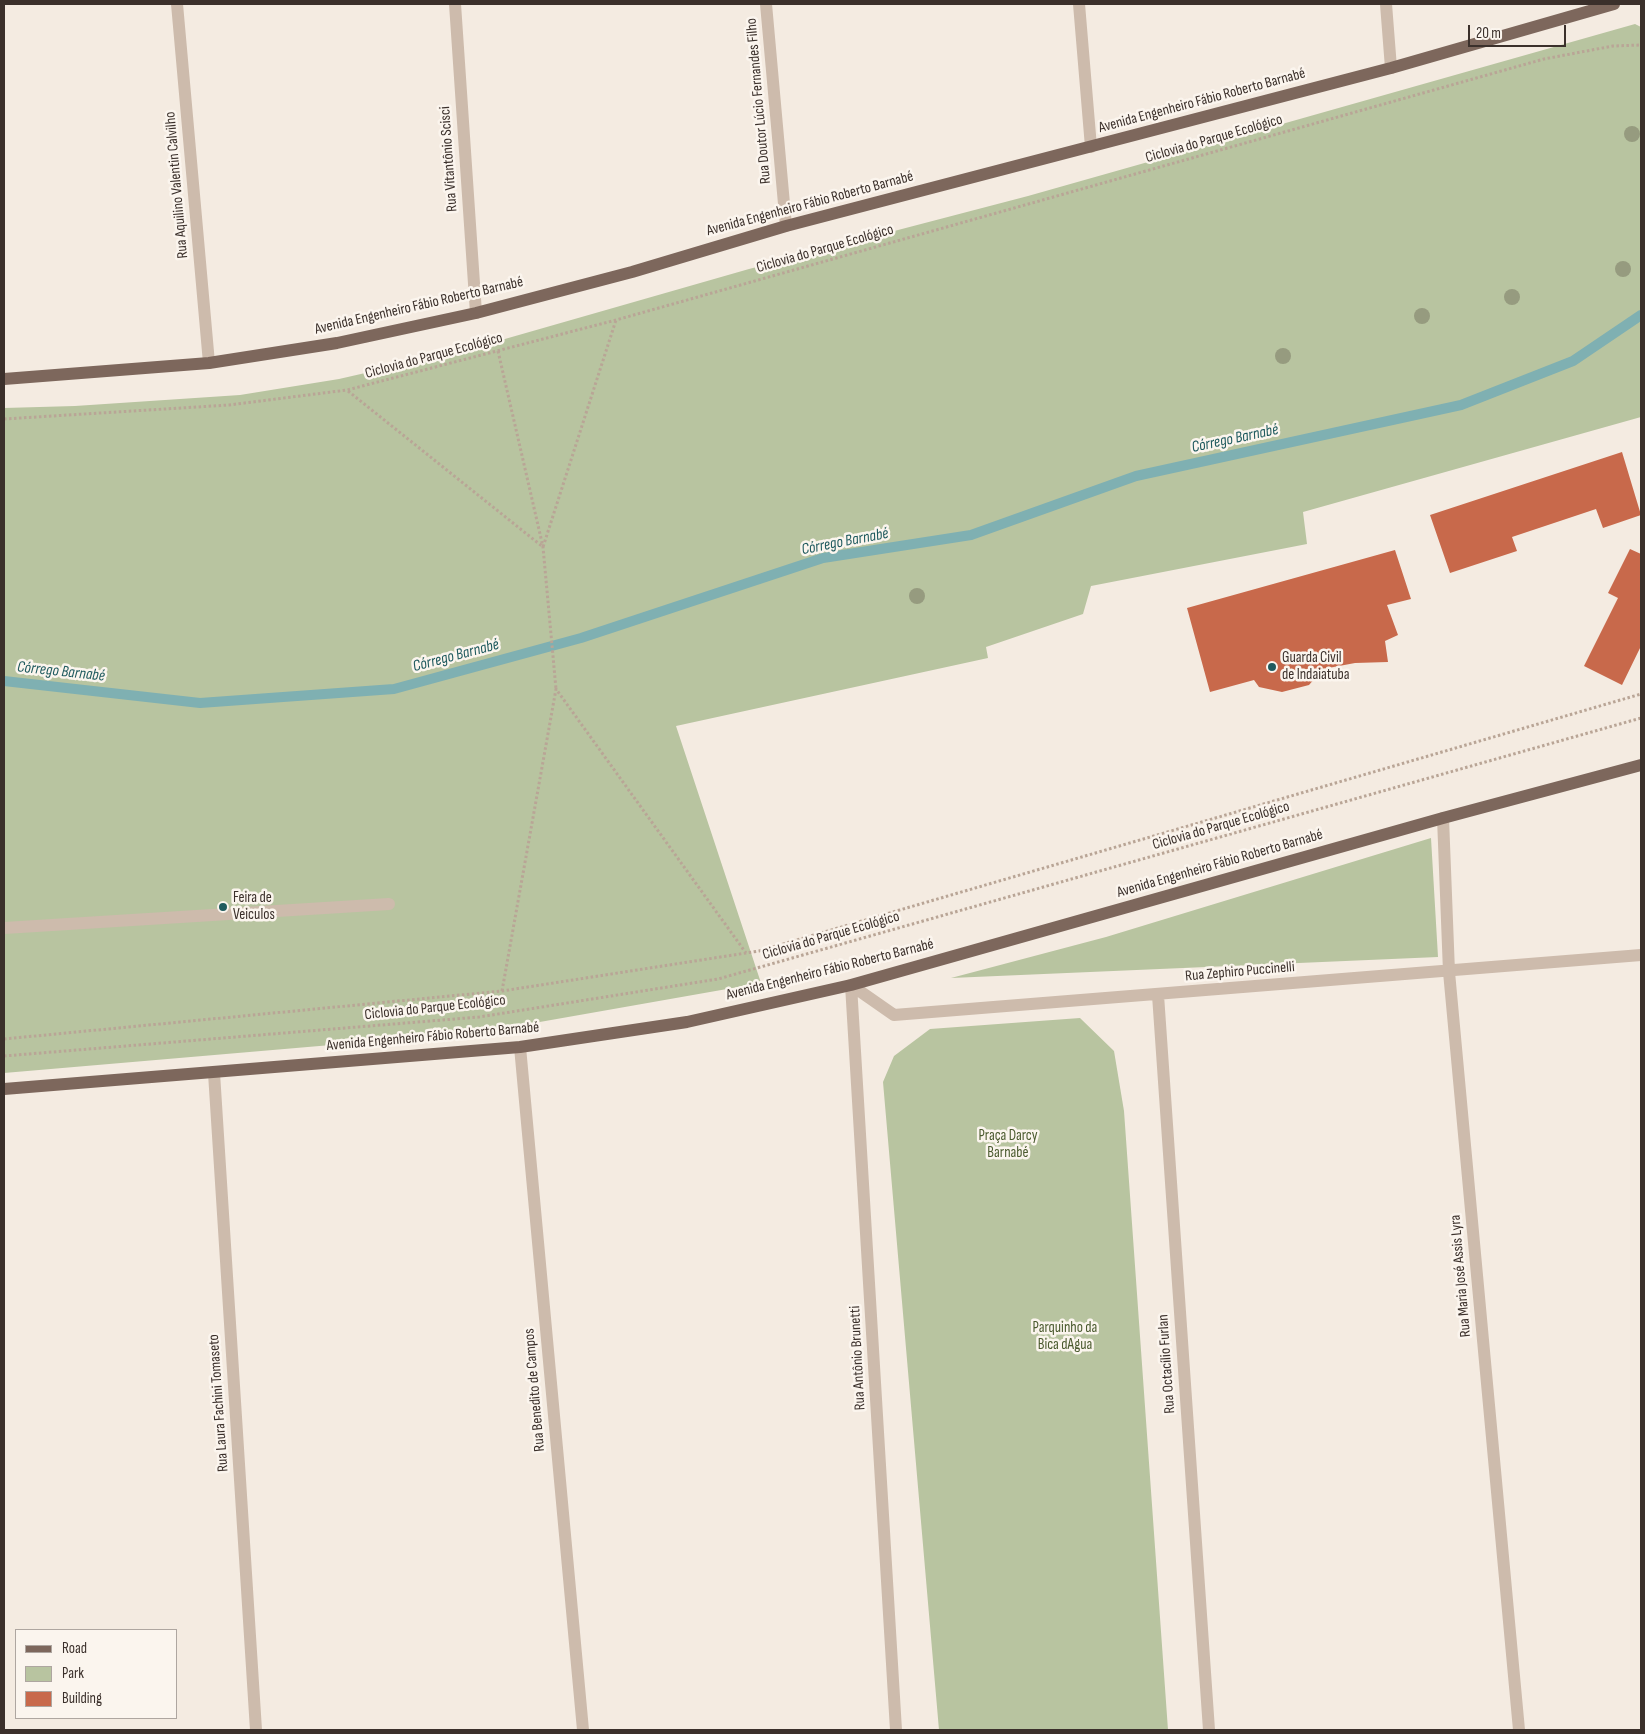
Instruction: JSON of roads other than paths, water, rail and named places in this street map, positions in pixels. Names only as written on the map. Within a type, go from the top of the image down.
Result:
[{"type":"main road","name":"Avenida Engenheiro Fábio Roberto Barnabé","points":[[4,379],[209,363],[337,343],[476,313],[632,272],[786,226],[1391,68],[1614,4]]},
{"type":"main road","name":"Avenida Engenheiro Fábio Roberto Barnabé","points":[[4,1089],[520,1047],[687,1022],[851,985],[1443,818],[1641,765]]},
{"type":"street","name":"Rua Aquilino Valentin Calvilho","points":[[177,4],[209,363]]},
{"type":"street","name":"Rua Vitantônio Scisci","points":[[454,4],[476,313]]},
{"type":"street","name":"Rua Doutor Lúcio Fernandes Filho","points":[[766,4],[786,226]]},
{"type":"street","points":[[1079,4],[1091,147]]},
{"type":"street","points":[[1386,4],[1391,68]]},
{"type":"street","name":"Rua Maria José Assis Lyra","points":[[1443,818],[1449,972],[1519,1730]]},
{"type":"street","points":[[4,928],[389,904]]},
{"type":"street","name":"Rua Zephiro Puccinelli","points":[[851,985],[894,1016],[1641,955]]},
{"type":"street","name":"Rua Antônio Brunetti","points":[[851,985],[896,1730]]},
{"type":"street","name":"Rua Octacílio Furlan","points":[[1158,995],[1209,1730]]},
{"type":"street","name":"Rua Benedito de Campos","points":[[520,1047],[583,1730]]},
{"type":"street","name":"Rua Laura Fachini Tomaseto","points":[[214,1073],[256,1730]]},
{"type":"waterway","name":"Córrego Barnabé","points":[[4,681],[200,703],[394,689],[581,638],[823,558],[971,535],[1136,476],[1461,405],[1573,361],[1641,315]]},
{"type":"place","name":"Guarda Civil de Indaiatuba","points":[[1272,667]]},
{"type":"place","name":"Feira de Veiculos","points":[[223,907]]},
{"type":"park label","name":"Praça Darcy Barnabé","points":[[1008,1144]]},
{"type":"park label","name":"Parquinho da Bica dAgua","points":[[1065,1336]]}]
